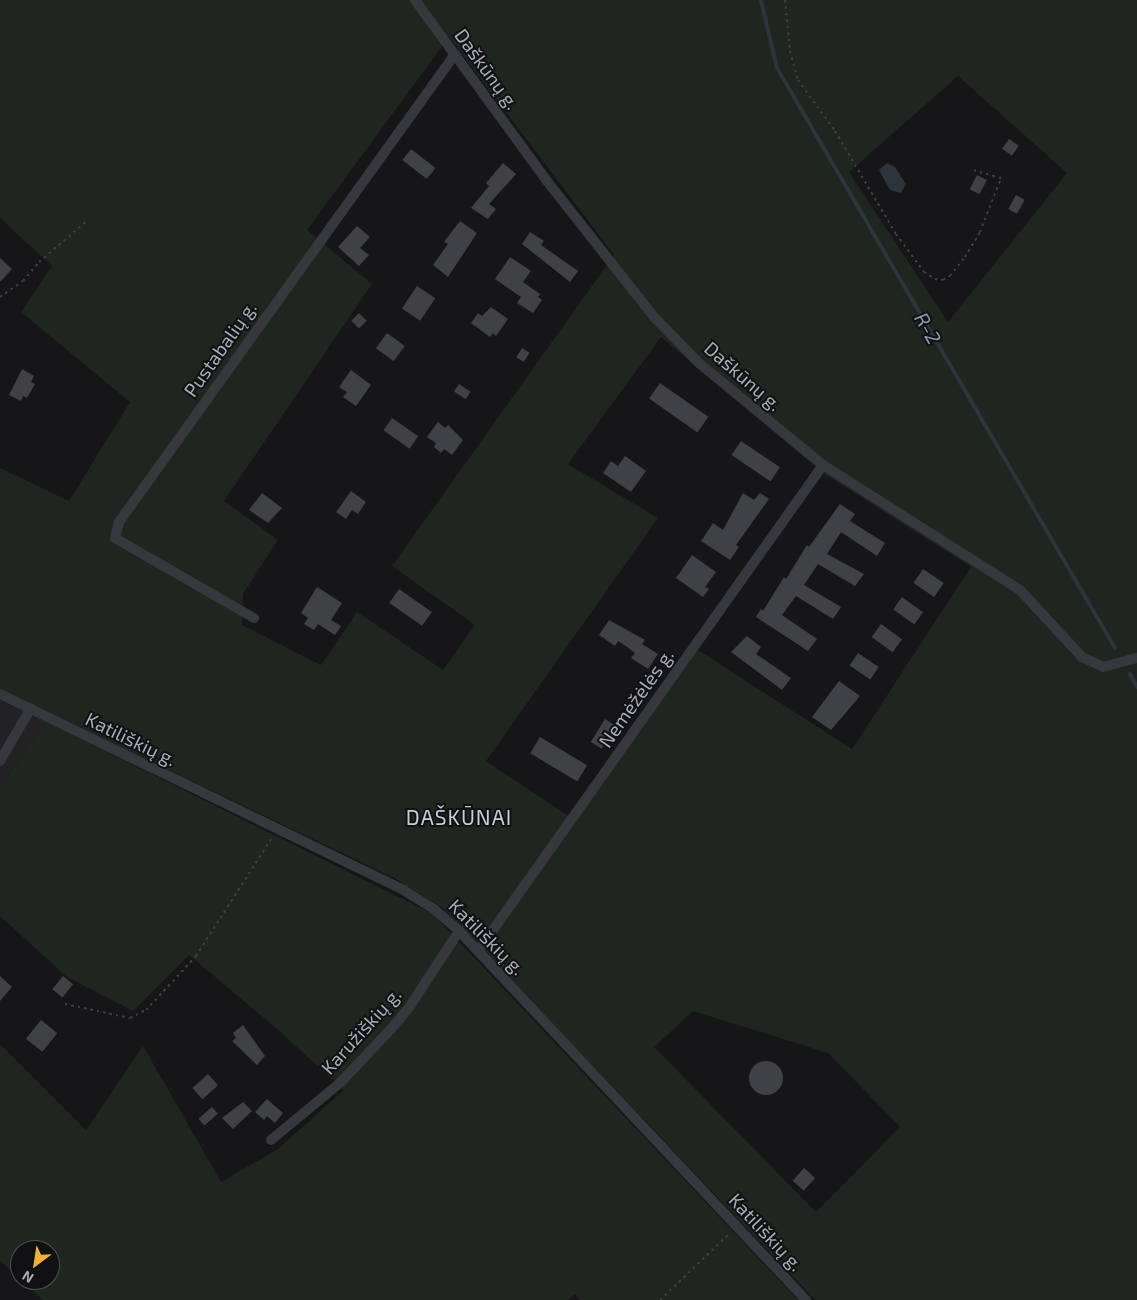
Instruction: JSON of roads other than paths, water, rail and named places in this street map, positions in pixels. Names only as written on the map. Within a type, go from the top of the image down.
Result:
[{"type":"street","name":"Daškūnų g.","points":[[415,0],[547,181],[655,318],[728,389],[823,465],[1020,590],[1087,661],[1103,667],[1112,667],[1137,658]]},
{"type":"street","name":"Pustabalių g.","points":[[254,618],[115,538],[119,522],[455,54]]},
{"type":"street","name":"Nemėžėlės g.","points":[[478,951],[823,465]]},
{"type":"street","name":"Katiliškių g.","points":[[0,694],[276,830],[405,891],[459,931],[806,1300]]},
{"type":"street","points":[[0,761],[31,708]]},
{"type":"street","name":"Karužiškių g.","points":[[271,1140],[341,1082],[391,1029],[410,1006],[459,931]]},
{"type":"waterway","name":"R-2","points":[[761,0],[777,68],[1115,648]]},
{"type":"waterway","name":"R-2","points":[[1130,674],[1137,687]]},
{"type":"district","name":"DAŠKŪNAI","points":[[459,817]]}]
